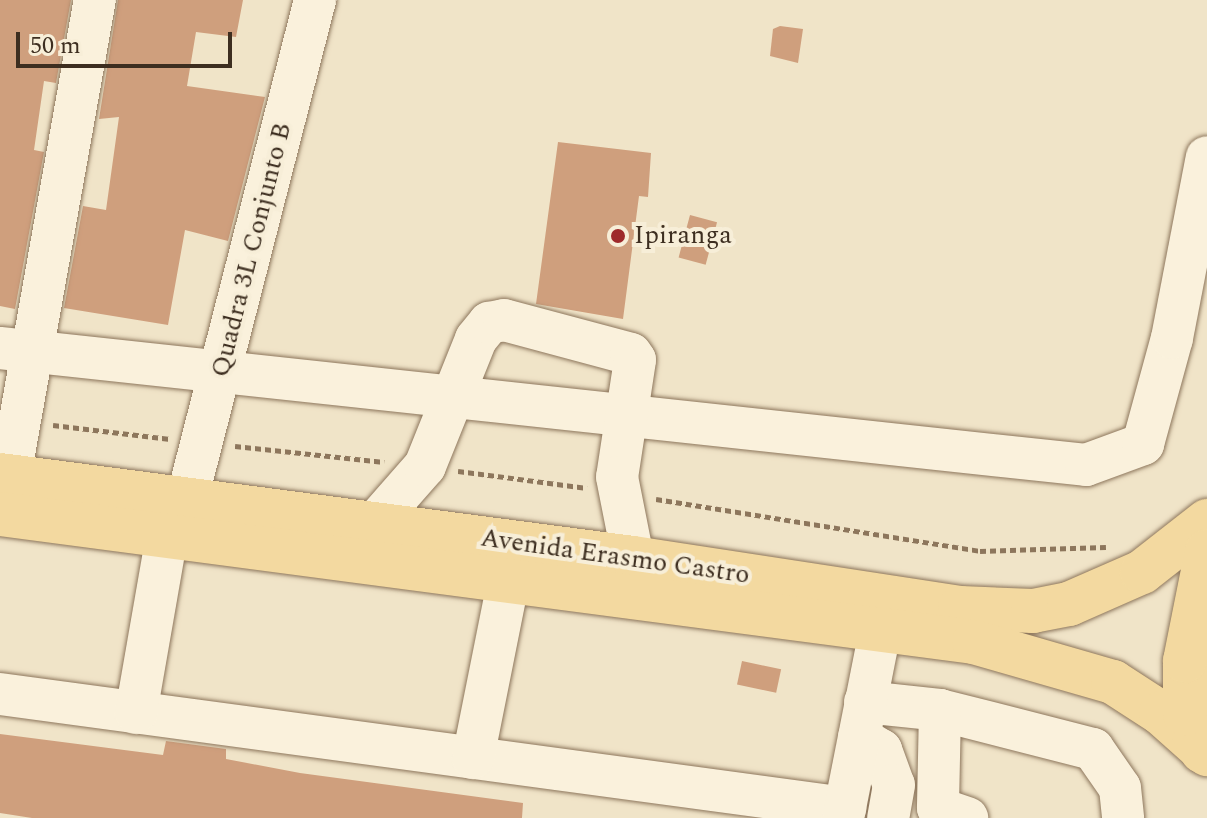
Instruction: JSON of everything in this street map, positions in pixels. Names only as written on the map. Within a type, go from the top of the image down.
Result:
[{"type":"main road","name":"Avenida Erasmo Castro","points":[[3,488],[177,518],[508,583],[881,626],[974,642],[1113,682],[1161,713],[1205,758]]},
{"type":"main road","name":"Avenida Erasmo Castro","points":[[177,518],[374,524],[633,558],[960,608],[1033,611],[1069,604],[1142,572],[1207,521]]},
{"type":"main road","points":[[1205,758],[1185,714],[1185,661],[1207,551]]},
{"type":"street","points":[[3,488],[14,349],[95,0]]},
{"type":"street","name":"Quadra 3L Conjunto B","points":[[136,713],[177,518],[221,371],[315,0]]},
{"type":"street","points":[[14,349],[1086,465],[1143,444],[1172,338],[1207,157]]},
{"type":"street","points":[[374,524],[425,466],[476,339],[489,323],[504,320],[631,354],[636,367],[617,477],[633,558]]},
{"type":"street","points":[[473,758],[508,583]]},
{"type":"street","points":[[0,694],[473,758],[844,813],[881,626]]},
{"type":"street","points":[[862,720],[940,710],[1093,749],[1120,788],[1123,818]]},
{"type":"street","points":[[940,710],[938,808],[967,818]]},
{"type":"street","points":[[862,720],[881,750],[894,785],[888,818]]},
{"type":"building","points":[[0,0],[71,0],[56,83],[44,81],[34,150],[44,152],[15,309],[0,306]]},
{"type":"building","points":[[118,0],[243,0],[236,37],[196,32],[187,86],[265,97],[228,241],[185,230],[168,325],[64,308],[83,206],[106,210],[119,117],[99,119]]},
{"type":"building","points":[[780,26],[803,29],[798,63],[770,56],[773,29]]},
{"type":"building","points":[[558,142],[651,153],[648,197],[639,196],[623,319],[536,304]]},
{"type":"building","points":[[690,215],[717,222],[706,265],[679,258]]},
{"type":"building","points":[[742,661],[781,669],[776,693],[737,684]]},
{"type":"building","points":[[0,734],[163,755],[166,741],[226,749],[226,759],[300,773],[523,803],[522,818],[32,818],[0,813]]},
{"type":"place","name":"Ipiranga","points":[[618,236]]}]
